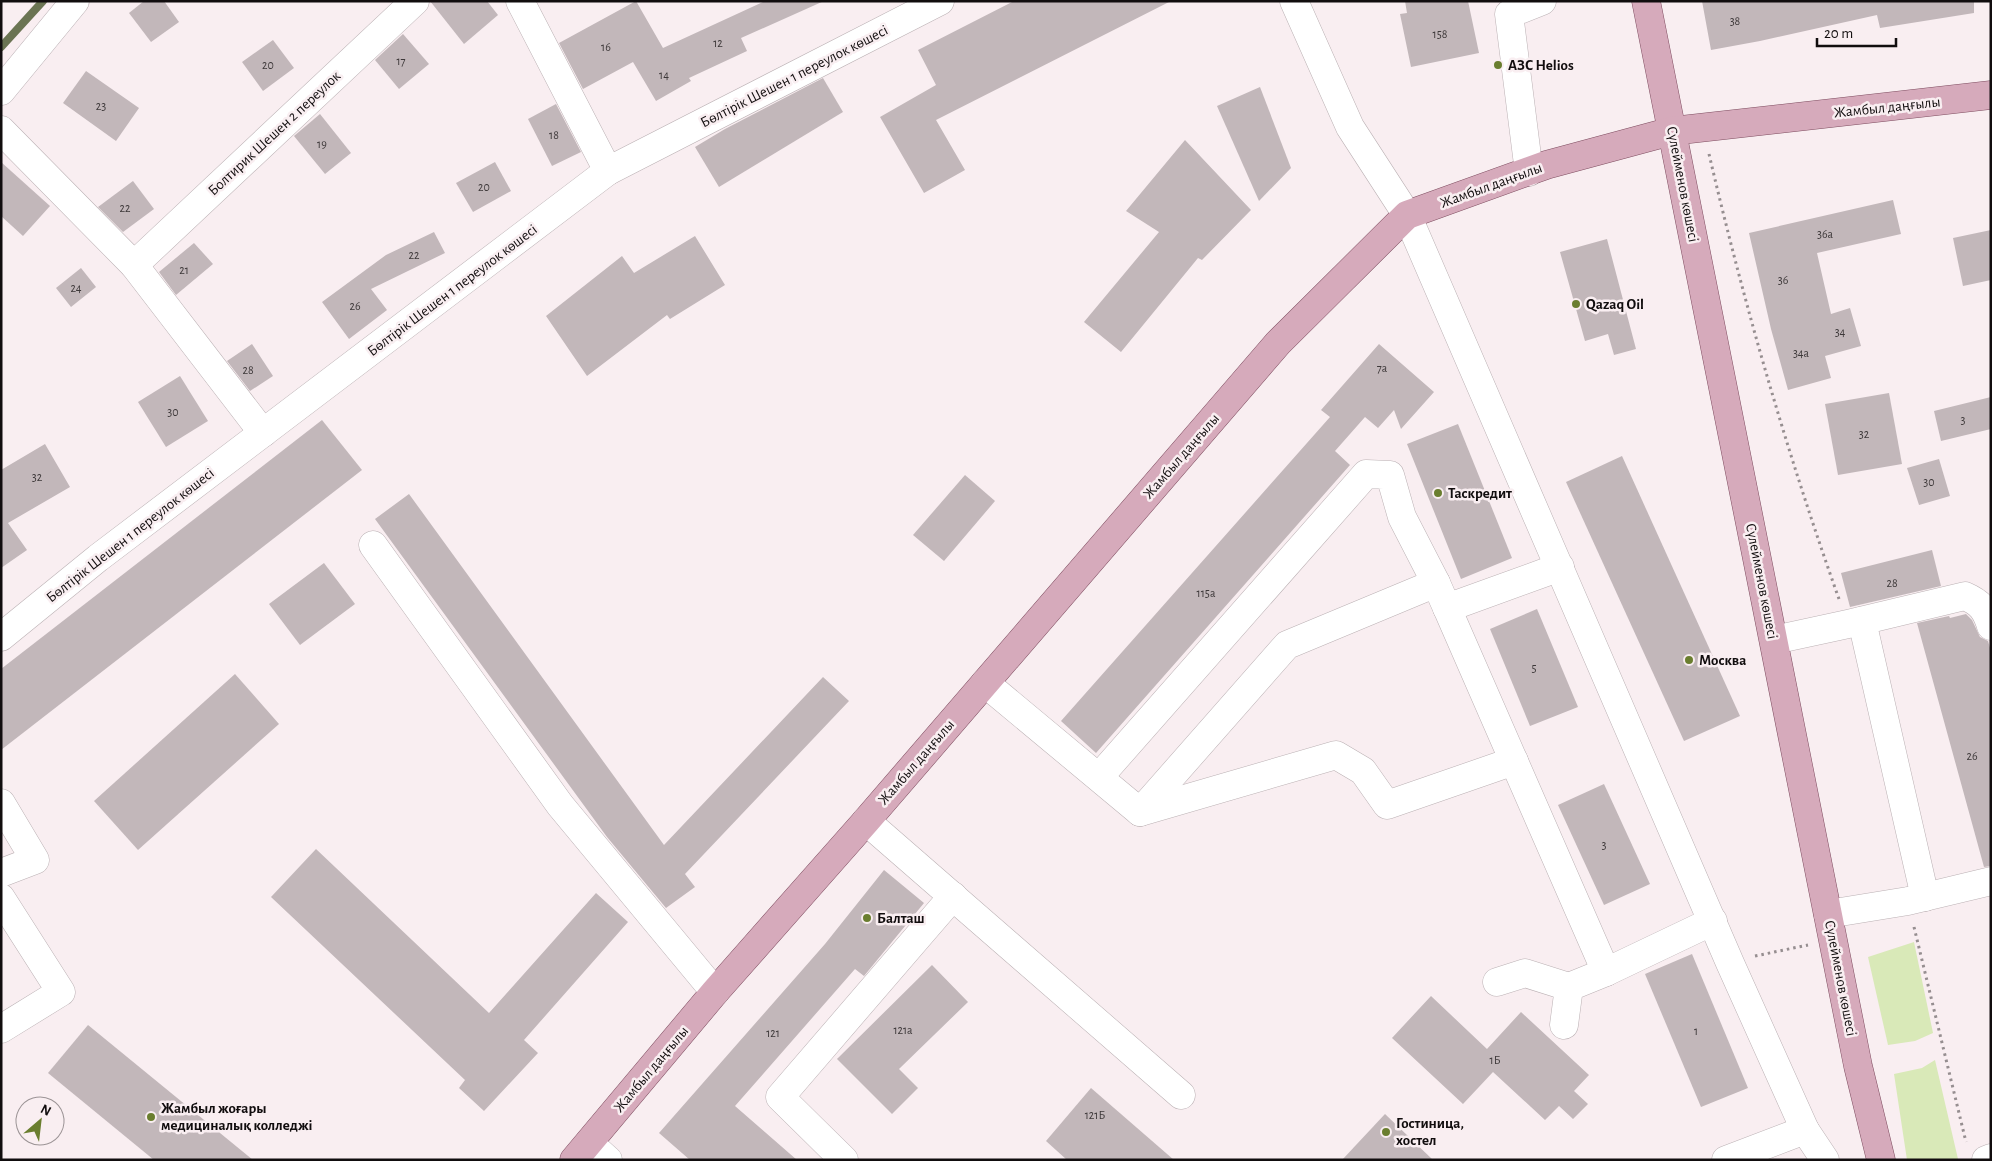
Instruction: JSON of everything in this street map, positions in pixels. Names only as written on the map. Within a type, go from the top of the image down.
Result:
[{"type":"main road","name":"Сүлейменов көшесі","points":[[1646,1],[1858,1066],[1881,1160]]},
{"type":"main road","name":"Жамбыл даңғылы","points":[[590,1154],[715,992],[866,821],[1278,343],[1407,215],[1546,166],[1672,131],[1991,95]]},
{"type":"street","points":[[1,90],[76,1]]},
{"type":"street","name":"Болтирик Шешен 2 переулок","points":[[134,266],[414,1]]},
{"type":"street","points":[[520,1],[608,171]]},
{"type":"street","name":"Бөлтірік Шешен 1 переулок көшесі","points":[[1,637],[98,558],[608,171],[940,1]]},
{"type":"street","points":[[1294,1],[1350,127],[1407,215],[1730,963],[1805,1130],[1825,1160]]},
{"type":"street","points":[[1529,172],[1509,14],[1542,1]]},
{"type":"street","points":[[1,130],[134,266],[264,433]]},
{"type":"street","points":[[1098,777],[1366,474],[1390,475],[1402,517],[1436,583],[1606,972]]},
{"type":"street","points":[[373,545],[560,804],[715,992]]},
{"type":"street","points":[[1447,608],[1560,567]]},
{"type":"street","points":[[1140,812],[1287,645],[1436,583]]},
{"type":"street","points":[[1774,640],[1965,596],[1978,601],[1987,612],[1991,626]]},
{"type":"street","points":[[1862,621],[1916,899]]},
{"type":"street","points":[[985,683],[1140,812]]},
{"type":"street","points":[[1140,812],[1336,755],[1363,771],[1387,805],[1514,761]]},
{"type":"street","points":[[1,803],[34,860],[1,873]]},
{"type":"street","points":[[866,821],[1181,1095]]},
{"type":"street","points":[[1828,914],[1916,899],[1991,881]]},
{"type":"street","points":[[844,1160],[780,1097],[953,896]]},
{"type":"street","points":[[1,898],[62,992],[1,1029]]},
{"type":"street","points":[[1497,982],[1525,973],[1569,987],[1606,972],[1713,921]]},
{"type":"street","points":[[1564,1025],[1569,987]]},
{"type":"street","points":[[1726,1160],[1805,1130]]},
{"type":"path","points":[[1703,128],[1726,226],[1780,423],[1828,569]]},
{"type":"path","points":[[1916,899],[1981,1156]]},
{"type":"path","points":[[1730,963],[1774,951],[1834,941]]},
{"type":"green space","points":[[1914,942],[1933,1033],[1915,1041],[1888,1045],[1868,957]]},
{"type":"green space","points":[[1935,1060],[1958,1159],[1907,1160],[1894,1074],[1922,1068]]},
{"type":"building","points":[[144,1],[164,1],[179,22],[151,42],[129,13]]},
{"type":"building","points":[[430,1],[487,1],[498,15],[464,44]]},
{"type":"building","points":[[636,1],[663,48],[765,1],[824,1],[741,38],[747,51],[689,78],[691,81],[656,101],[633,62],[583,89],[559,43]]},
{"type":"building","points":[[1014,1],[1171,1],[936,120],[965,170],[924,193],[880,117],[936,85],[918,50]]},
{"type":"building","points":[[1405,1],[1468,1],[1479,53],[1411,67],[1400,14],[1407,13]]},
{"type":"building","points":[[1702,1],[1974,1],[1974,13],[1880,28],[1877,15],[1711,50]]},
{"type":"building","points":[[403,34],[429,64],[399,89],[375,60]]},
{"type":"building","points":[[273,40],[294,68],[263,91],[242,62]]},
{"type":"building","points":[[86,71],[139,108],[116,141],[63,103]]},
{"type":"building","points":[[823,78],[843,112],[719,187],[695,147],[725,129]]},
{"type":"building","points":[[1260,87],[1291,168],[1259,201],[1217,106]]},
{"type":"building","points":[[556,104],[581,152],[552,166],[528,119]]},
{"type":"building","points":[[320,114],[351,153],[325,174],[294,136]]},
{"type":"building","points":[[1185,140],[1251,210],[1202,260],[1198,258],[1121,352],[1084,322],[1159,232],[1126,211]]},
{"type":"building","points":[[1,162],[50,206],[23,236],[1,216]]},
{"type":"building","points":[[495,162],[511,191],[473,212],[456,183]]},
{"type":"building","points":[[133,181],[154,209],[123,232],[98,207]]},
{"type":"building","points":[[1893,200],[1901,234],[1817,253],[1831,314],[1850,308],[1861,346],[1825,356],[1831,378],[1788,390],[1771,329],[1749,233]]},
{"type":"building","points":[[1991,230],[1991,280],[1963,286],[1953,238]]},
{"type":"building","points":[[434,232],[445,253],[371,289],[387,310],[349,339],[322,302],[386,255]]},
{"type":"building","points":[[695,236],[725,285],[670,319],[667,315],[587,376],[546,316],[622,256],[634,273]]},
{"type":"building","points":[[1607,239],[1636,349],[1614,355],[1608,334],[1585,341],[1560,252]]},
{"type":"building","points":[[194,243],[213,264],[176,295],[159,272]]},
{"type":"building","points":[[81,268],[96,287],[71,307],[56,288]]},
{"type":"building","points":[[252,344],[273,376],[250,391],[227,361]]},
{"type":"building","points":[[1379,344],[1434,392],[1401,429],[1394,410],[1378,428],[1365,417],[1335,451],[1350,465],[1096,753],[1061,721],[1330,417],[1321,410]]},
{"type":"building","points":[[180,376],[208,421],[166,447],[138,402]]},
{"type":"building","points":[[1889,393],[1902,464],[1838,475],[1825,404]]},
{"type":"building","points":[[1991,397],[1991,429],[1941,441],[1934,411]]},
{"type":"building","points":[[322,420],[362,470],[1,750],[1,669]]},
{"type":"building","points":[[1458,424],[1512,558],[1461,579],[1407,444]]},
{"type":"building","points":[[45,444],[70,487],[8,523],[27,550],[1,568],[1,470]]},
{"type":"building","points":[[1622,456],[1740,716],[1684,741],[1566,482]]},
{"type":"building","points":[[1939,459],[1950,496],[1919,505],[1907,468]]},
{"type":"building","points":[[965,475],[995,501],[944,561],[913,535]]},
{"type":"building","points":[[409,494],[664,845],[823,677],[849,701],[685,874],[695,887],[666,908],[607,837],[375,519]]},
{"type":"building","points":[[1932,550],[1941,586],[1850,607],[1841,573]]},
{"type":"building","points":[[324,563],[355,604],[300,645],[269,604]]},
{"type":"building","points":[[1537,609],[1578,707],[1530,726],[1490,629]]},
{"type":"building","points":[[1966,614],[1972,620],[1980,637],[1988,641],[1991,651],[1991,866],[1984,867],[1917,623]]},
{"type":"building","points":[[235,674],[279,724],[138,850],[94,801]]},
{"type":"building","points":[[1604,784],[1650,884],[1604,905],[1558,805]]},
{"type":"building","points":[[316,849],[489,1013],[596,893],[628,922],[524,1040],[538,1053],[484,1111],[459,1088],[465,1080],[271,897]]},
{"type":"building","points":[[884,870],[924,903],[864,976],[855,969],[735,1106],[797,1160],[690,1160],[659,1133],[825,944]]},
{"type":"building","points":[[1692,954],[1748,1088],[1701,1107],[1645,974]]},
{"type":"building","points":[[932,965],[968,1002],[899,1069],[918,1088],[892,1114],[837,1059]]},
{"type":"building","points":[[1431,996],[1487,1049],[1521,1012],[1589,1075],[1574,1091],[1588,1104],[1573,1119],[1559,1106],[1545,1120],[1493,1072],[1463,1104],[1392,1038]]},
{"type":"building","name":"Жамбыл жоғары медициналық колледжі","points":[[88,1025],[253,1160],[154,1160],[48,1073]]},
{"type":"building","points":[[1091,1088],[1174,1160],[1067,1160],[1046,1141]]},
{"type":"building","name":"Гостиница, хостел","points":[[1385,1114],[1433,1160],[1342,1160]]},
{"type":"waterway","points":[[1,47],[43,1]]},
{"type":"place","name":"АЗС Helios","points":[[1498,65]]},
{"type":"place","name":"Qazaq Oil","points":[[1576,304]]},
{"type":"place","name":"Таскредит","points":[[1438,493]]},
{"type":"place","name":"Москва","points":[[1689,660]]},
{"type":"place","name":"Балташ","points":[[867,918]]},
{"type":"place","name":"Жамбыл жоғары медициналық колледжі","points":[[151,1117]]},
{"type":"place","name":"Гостиница, хостел","points":[[1386,1132]]}]
